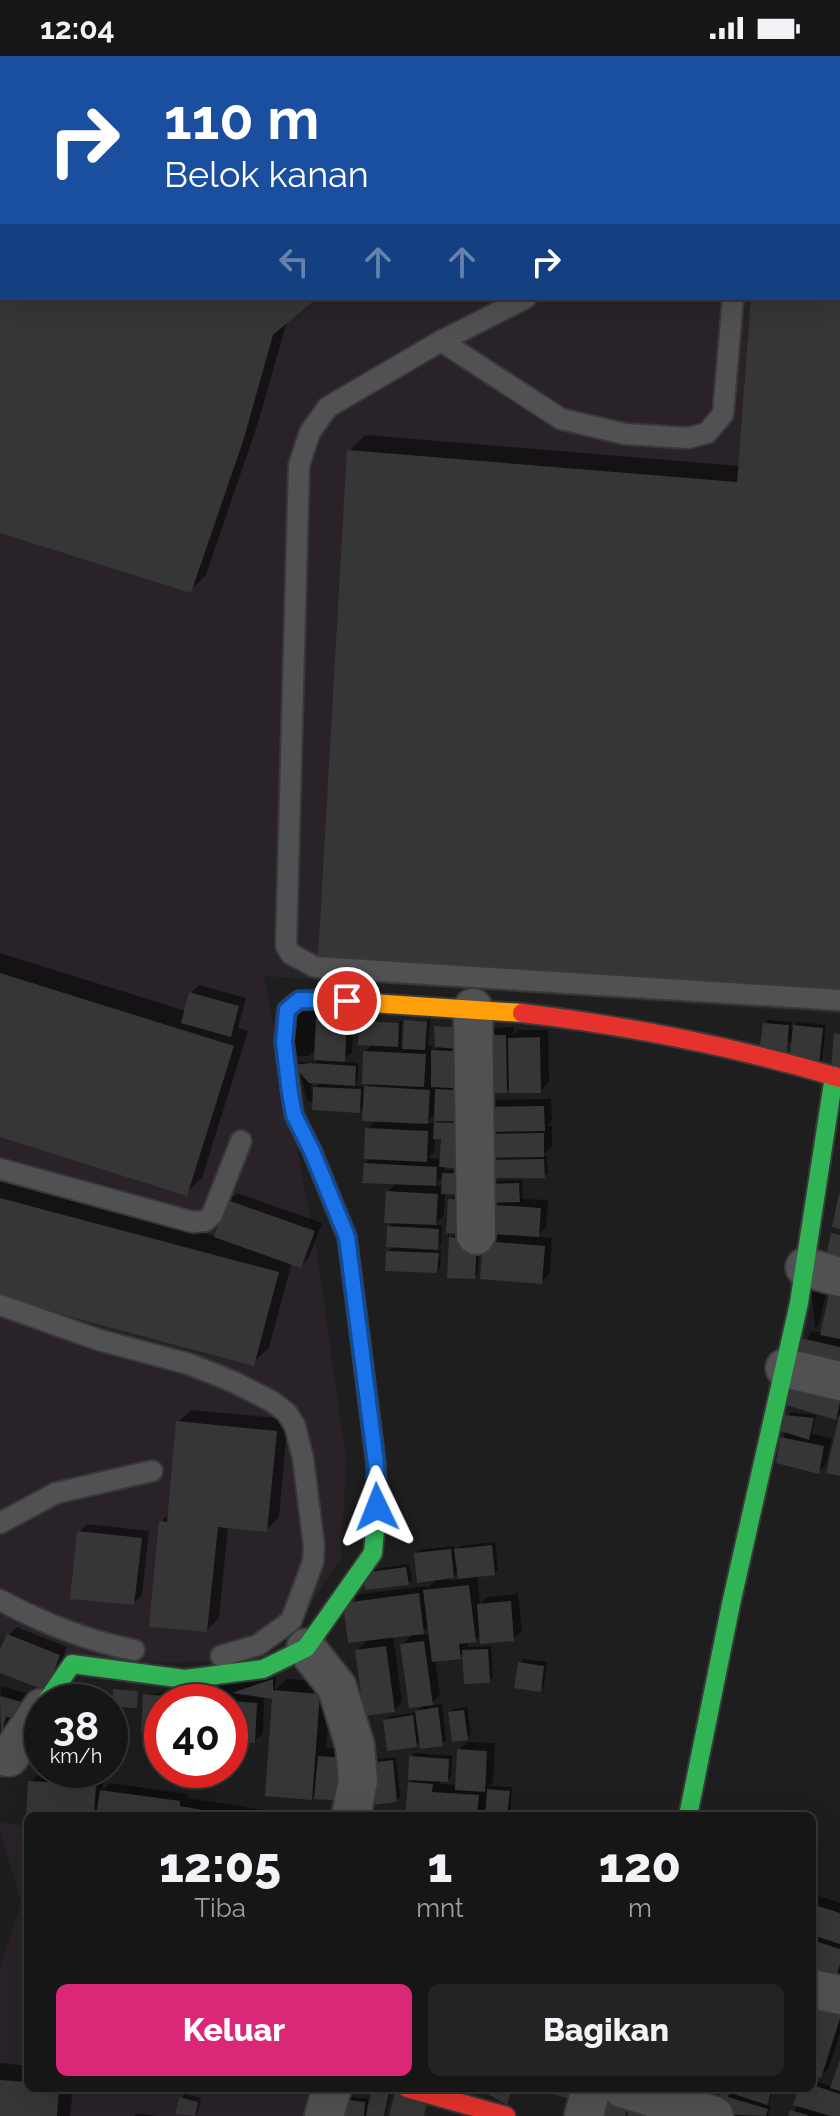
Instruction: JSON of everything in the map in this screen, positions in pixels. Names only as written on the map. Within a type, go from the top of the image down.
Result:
[{"type":"street","points":[[58,1684],[72,1664],[79,1663],[185,1679],[263,1669],[306,1648],[373,1553],[376,1464],[347,1237],[294,1115],[284,1042],[287,1010],[299,1000],[473,1008],[640,1029],[837,1077],[822,1272],[785,1368],[731,1604],[689,1812]]},
{"type":"street","points":[[473,1008],[476,1235]]},
{"type":"street","points":[[785,1368],[840,1381]]},
{"type":"street","points":[[306,1648],[337,1687],[355,1746],[358,1781],[352,1812]]},
{"type":"street","points":[[0,1756],[9,1757],[24,1735]]},
{"type":"street","points":[[816,1990],[840,1995]]},
{"type":"street","points":[[324,2116],[331,2092]]},
{"type":"street","points":[[421,2092],[506,2116]]},
{"type":"street","points":[[584,2116],[590,2092]]},
{"type":"street","points":[[635,2092],[714,2116]]},
{"type":"lane","points":[[522,300],[441,341],[328,407],[310,432],[299,465],[286,946],[291,954],[315,967],[840,1000]]},
{"type":"lane","points":[[441,341],[561,419],[625,434],[688,438],[707,433],[723,414],[733,300]]},
{"type":"lane","points":[[0,1169],[193,1222],[205,1221],[212,1215],[241,1141]]},
{"type":"lane","points":[[0,1305],[99,1340],[189,1364],[236,1383],[287,1413],[295,1426],[303,1458],[314,1554],[291,1621],[258,1645],[213,1659],[183,1660],[111,1646],[25,1614],[0,1600]]},
{"type":"lane","points":[[0,1523],[56,1493],[152,1471]]},
{"type":"shaded area","points":[[0,300],[840,300],[840,1014],[264,976],[317,1254],[346,1458],[341,1557],[302,1618],[215,1661],[66,1665],[0,1636]]},
{"type":"shaded area","points":[[0,1822],[24,1826],[24,2092],[333,2092],[327,2116],[0,2116],[0,1969],[21,1903]]},
{"type":"building","points":[[0,300],[315,300],[273,335],[244,438],[191,593],[0,533]]},
{"type":"building","points":[[751,300],[840,300],[840,992],[318,958],[347,450],[737,482]]},
{"type":"building","points":[[0,973],[234,1046],[187,1196],[0,1137]]},
{"type":"building","points":[[189,992],[239,1006],[231,1037],[181,1023]]},
{"type":"building","points":[[316,1017],[347,1019],[345,1062],[314,1060]]},
{"type":"building","points":[[404,1020],[427,1022],[425,1050],[402,1049]]},
{"type":"building","points":[[359,1021],[399,1023],[398,1047],[358,1045]]},
{"type":"building","points":[[763,1023],[789,1025],[786,1057],[759,1054]]},
{"type":"building","points":[[793,1025],[823,1028],[819,1066],[789,1063]]},
{"type":"building","points":[[434,1026],[470,1028],[469,1050],[435,1047]]},
{"type":"building","points":[[834,1033],[840,1034],[840,1071],[831,1070]]},
{"type":"building","points":[[484,1035],[506,1035],[507,1093],[485,1093]]},
{"type":"building","points":[[540,1037],[541,1093],[509,1093],[508,1038]]},
{"type":"building","points":[[431,1050],[472,1052],[470,1089],[431,1087]]},
{"type":"building","points":[[363,1051],[426,1054],[424,1087],[362,1084]]},
{"type":"building","points":[[293,1065],[356,1066],[355,1086],[309,1083]]},
{"type":"building","points":[[364,1086],[430,1090],[428,1124],[362,1121]]},
{"type":"building","points":[[313,1087],[361,1089],[360,1113],[312,1110]]},
{"type":"building","points":[[435,1089],[472,1091],[470,1122],[434,1121]]},
{"type":"building","points":[[544,1106],[545,1131],[484,1132],[484,1107]]},
{"type":"building","points":[[434,1122],[472,1124],[469,1169],[439,1167],[441,1139],[433,1139]]},
{"type":"building","points":[[365,1128],[428,1131],[427,1162],[364,1159]]},
{"type":"building","points":[[544,1133],[544,1157],[483,1158],[483,1134]]},
{"type":"building","points":[[544,1159],[545,1178],[483,1178],[482,1160]]},
{"type":"building","points":[[364,1163],[437,1167],[436,1186],[362,1183]]},
{"type":"building","points":[[442,1173],[473,1174],[472,1195],[441,1194]]},
{"type":"building","points":[[519,1183],[520,1202],[488,1203],[487,1184]]},
{"type":"building","points":[[386,1191],[438,1194],[436,1225],[384,1223]]},
{"type":"building","points":[[840,1194],[840,1229],[832,1227]]},
{"type":"building","points":[[0,1198],[279,1272],[254,1366],[0,1298]]},
{"type":"building","points":[[448,1199],[475,1200],[473,1235],[446,1233]]},
{"type":"building","points":[[227,1200],[315,1231],[301,1268],[214,1237]]},
{"type":"building","points":[[479,1204],[541,1208],[539,1237],[477,1233]]},
{"type":"building","points":[[387,1226],[439,1229],[438,1250],[386,1247]]},
{"type":"building","points":[[831,1233],[840,1235],[840,1274],[823,1270]]},
{"type":"building","points":[[449,1237],[477,1239],[475,1279],[447,1278]]},
{"type":"building","points":[[483,1241],[545,1246],[542,1284],[480,1279]]},
{"type":"building","points":[[386,1251],[439,1253],[437,1273],[385,1271]]},
{"type":"building","points":[[830,1290],[840,1292],[840,1339],[820,1335]]},
{"type":"building","points":[[800,1338],[840,1347],[840,1377],[793,1365]]},
{"type":"building","points":[[790,1388],[840,1402],[836,1420],[786,1405]]},
{"type":"building","points":[[785,1415],[814,1418],[809,1440],[781,1431]]},
{"type":"building","points":[[840,1416],[840,1476],[826,1473]]},
{"type":"building","points":[[176,1421],[277,1431],[267,1532],[218,1527],[207,1632],[149,1627],[159,1521],[167,1522]]},
{"type":"building","points":[[780,1437],[824,1446],[819,1474],[776,1463]]},
{"type":"building","points":[[77,1531],[142,1538],[134,1605],[70,1599]]},
{"type":"building","points":[[492,1545],[495,1575],[458,1579],[454,1549]]},
{"type":"building","points":[[451,1549],[454,1578],[417,1583],[414,1553]]},
{"type":"building","points":[[406,1567],[409,1585],[365,1590],[363,1573]]},
{"type":"building","points":[[469,1585],[476,1642],[459,1644],[461,1659],[432,1662],[423,1590]]},
{"type":"building","points":[[419,1593],[424,1634],[348,1643],[343,1603]]},
{"type":"building","points":[[511,1601],[514,1641],[480,1644],[477,1604]]},
{"type":"building","points":[[7,1634],[60,1655],[50,1684],[29,1684],[0,1673],[0,1649]]},
{"type":"building","points":[[424,1641],[433,1705],[409,1708],[400,1644]]},
{"type":"building","points":[[386,1646],[395,1712],[364,1716],[355,1650]]},
{"type":"building","points":[[488,1649],[490,1683],[464,1684],[462,1650]]},
{"type":"building","points":[[518,1662],[544,1666],[541,1692],[514,1688]]},
{"type":"building","points":[[273,1679],[273,1690],[320,1694],[312,1800],[265,1796],[272,1699],[248,1695],[248,1688]]},
{"type":"building","points":[[128,1690],[138,1691],[137,1708],[128,1708]]},
{"type":"building","points":[[143,1694],[144,1733],[141,1733]]},
{"type":"building","points":[[0,1696],[24,1703],[24,1719],[6,1717],[1,1736]]},
{"type":"building","points":[[248,1702],[257,1703],[255,1743],[248,1742]]},
{"type":"building","points":[[438,1707],[443,1746],[420,1749],[415,1711]]},
{"type":"building","points":[[464,1710],[468,1740],[452,1742],[448,1712]]},
{"type":"building","points":[[413,1715],[417,1747],[387,1751],[383,1720]]},
{"type":"building","points":[[457,1749],[487,1751],[485,1792],[455,1790]]},
{"type":"building","points":[[318,1756],[349,1758],[345,1801],[314,1799]]},
{"type":"building","points":[[409,1756],[449,1759],[448,1782],[408,1780]]},
{"type":"building","points":[[393,1760],[397,1802],[372,1805],[368,1763]]},
{"type":"building","points":[[408,1782],[433,1784],[432,1792],[479,1795],[477,1812],[405,1812]]},
{"type":"building","points":[[28,1788],[96,1788],[94,1812],[26,1812]]},
{"type":"building","points":[[487,1789],[510,1791],[507,1812],[485,1812]]},
{"type":"building","points":[[100,1790],[180,1801],[180,1806],[214,1812],[97,1812]]},
{"type":"building","points":[[816,1905],[840,1913],[840,1944],[816,1936]]},
{"type":"building","points":[[816,1941],[840,1949],[835,1982],[816,1976]]},
{"type":"building","points":[[816,2001],[840,2009],[840,2019],[821,2078],[816,2076]]},
{"type":"building","points":[[840,2060],[840,2091],[830,2088]]},
{"type":"building","points":[[0,2080],[24,2082],[24,2092],[59,2092],[57,2116],[0,2116]]},
{"type":"building","points":[[816,2086],[840,2094],[840,2116],[830,2116],[793,2105],[798,2092],[816,2092]]},
{"type":"building","points":[[371,2092],[389,2092],[384,2116],[366,2116]]},
{"type":"building","points":[[395,2092],[429,2095],[424,2116],[389,2116]]},
{"type":"building","points":[[484,2092],[511,2092],[507,2105]]},
{"type":"building","points":[[545,2092],[588,2092],[585,2103]]},
{"type":"building","points":[[596,2092],[630,2099],[625,2116],[588,2116]]},
{"type":"building","points":[[718,2092],[730,2092],[728,2097],[768,2109],[766,2116],[714,2114],[721,2093]]},
{"type":"building","points":[[738,2092],[771,2092],[767,2105],[737,2095]]},
{"type":"building","points":[[179,2097],[198,2102],[195,2116],[175,2114]]},
{"type":"building","points":[[340,2099],[365,2102],[364,2116],[338,2116]]},
{"type":"building","points":[[632,2100],[652,2116],[627,2116]]},
{"type":"building","points":[[790,2110],[808,2115],[788,2116]]},
{"type":"traffic: fast","points":[[689,1812],[731,1604],[799,1303],[834,1076]]},
{"type":"traffic: fast","points":[[58,1684],[72,1664],[185,1679],[263,1669],[306,1648],[373,1553],[377,1507],[376,1464],[356,1306]]},
{"type":"traffic: slow","points":[[356,1306],[347,1237],[294,1115],[284,1042],[287,1010],[299,1000],[326,1000],[522,1013]]},
{"type":"traffic: jam","points":[[522,1013],[683,1039],[840,1078]]},
{"type":"traffic: jam","points":[[421,2092],[506,2116]]},
{"type":"route","points":[[347,1001],[299,1000],[287,1010],[284,1042],[294,1115],[347,1237],[376,1464],[377,1507]]}]
